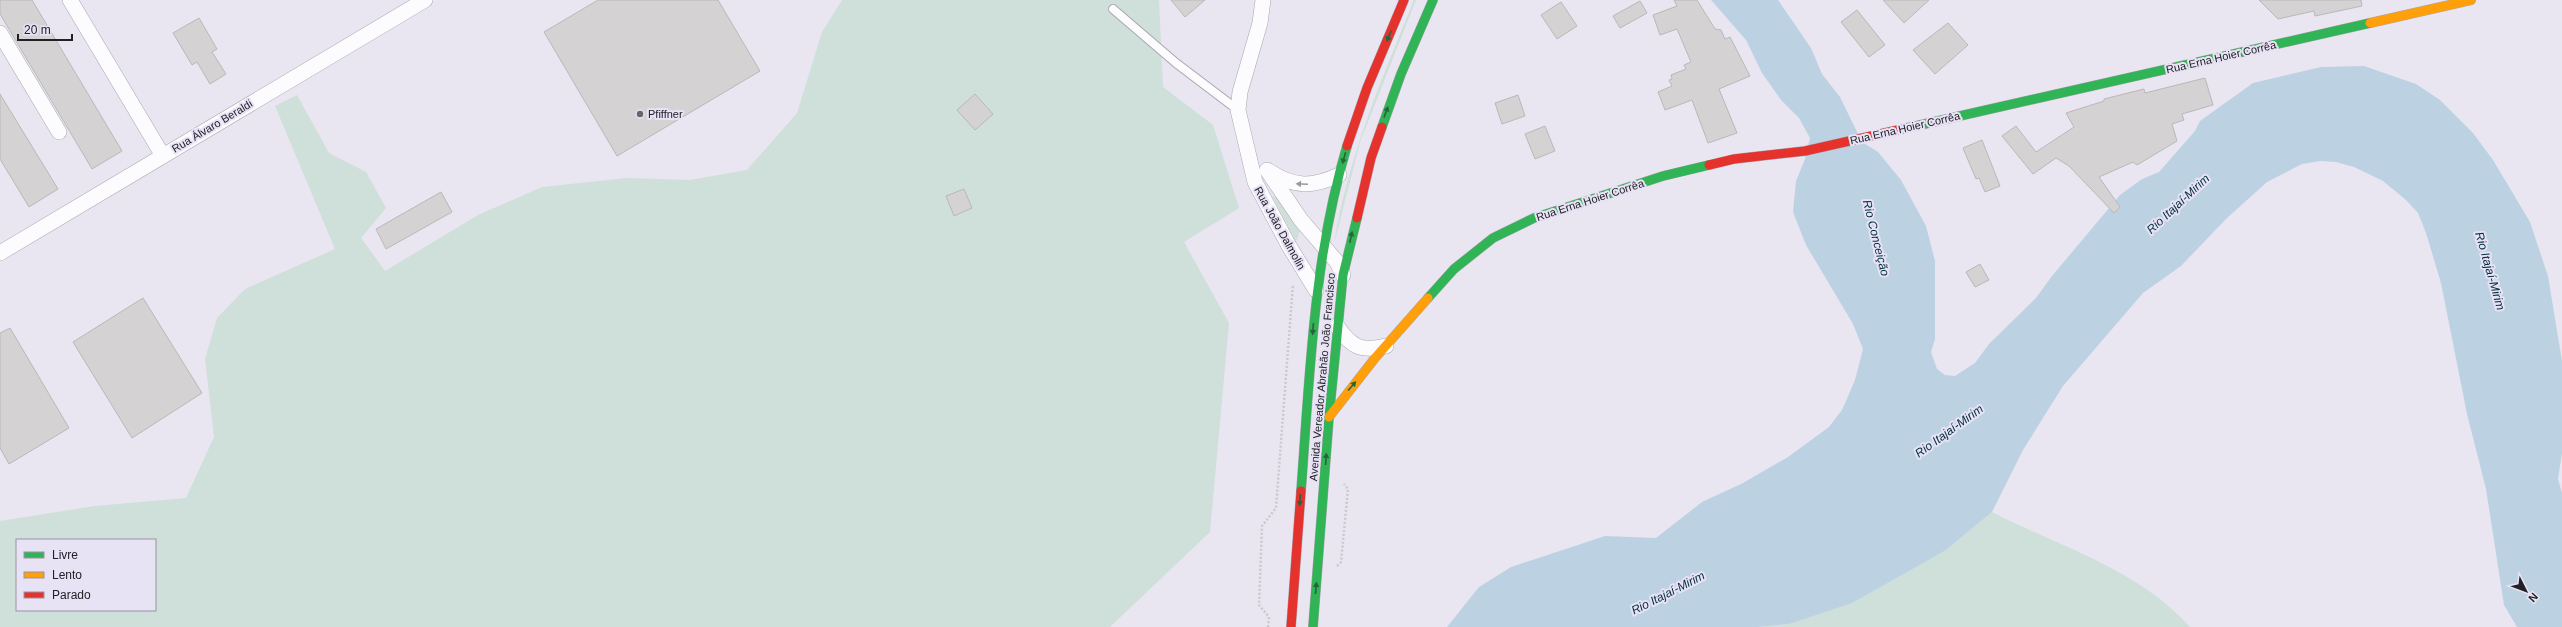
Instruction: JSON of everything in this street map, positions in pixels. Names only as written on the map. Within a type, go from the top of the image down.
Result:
[{"type":"main road","name":"Avenida Vereador Abrahão João Francisco","points":[[1291,627],[1316,290],[1322,243],[1339,175],[1362,100],[1404,0]]},
{"type":"main road","name":"Avenida Vereador Abrahão João Francisco","points":[[1313,627],[1329,417],[1343,276],[1371,158],[1401,74],[1432,0]]},
{"type":"main road","name":"Rua Erna Hoier Corrêa","points":[[1329,417],[1386,346],[1454,269],[1483,244],[1504,231],[1540,216],[1686,170],[1734,159],[1805,150],[2421,6],[2471,0]]},
{"type":"street","points":[[70,0],[163,156]]},
{"type":"street","name":"Rua Álvaro Beraldi","points":[[0,253],[424,0]]},
{"type":"street","name":"Rua João Dalmolin","points":[[1263,0],[1260,23],[1240,92],[1238,110],[1255,182],[1296,260],[1316,290]]},
{"type":"street","points":[[0,33],[59,132]]},
{"type":"street","name":"Rua João Dalmolin","points":[[1246,140],[1290,205],[1322,243],[1343,276]]},
{"type":"street","name":"Rua João Dalmolin","points":[[1267,170],[1286,181],[1301,185],[1317,184],[1339,175]]},
{"type":"street","points":[[1337,326],[1352,344],[1363,349],[1386,346]]},
{"type":"lane","points":[[1113,9],[1176,62],[1238,110]]},
{"type":"path","points":[[1268,627],[1269,617],[1259,605],[1262,526],[1276,508],[1292,294],[1296,260]]},
{"type":"shaded area","points":[[842,0],[1159,0],[1163,87],[1213,125],[1239,208],[1184,242],[1229,323],[1210,532],[1110,627],[0,627],[0,521],[95,506],[186,498],[214,437],[205,359],[217,318],[245,289],[335,249],[275,106],[297,95],[329,153],[366,172],[386,208],[361,238],[385,271],[478,215],[542,187],[627,178],[690,180],[747,170],[797,113],[822,32]]},
{"type":"shaded area","points":[[1414,0],[1416,0],[1360,142],[1334,244],[1340,212],[1357,150],[1378,90]]},
{"type":"shaded area","points":[[1272,196],[1279,199],[1301,228],[1296,242]]},
{"type":"shaded area","points":[[1992,512],[2097,560],[2122,574],[2146,589],[2169,607],[2190,627],[1758,627],[1789,624],[1946,550]]},
{"type":"water","points":[[1711,0],[1778,0],[1811,48],[1822,74],[1840,97],[1862,142],[1878,152],[1901,180],[1926,226],[1935,261],[1935,339],[1931,352],[1937,369],[1945,375],[1955,376],[1975,363],[1989,344],[2036,298],[2052,276],[2120,195],[2142,179],[2159,172],[2195,131],[2200,121],[2253,83],[2321,67],[2364,66],[2416,84],[2440,100],[2473,133],[2493,160],[2530,222],[2548,276],[2562,361],[2562,453],[2558,479],[2562,493],[2562,627],[2517,627],[2504,605],[2486,489],[2467,414],[2441,283],[2426,233],[2418,213],[2406,200],[2383,181],[2354,167],[2336,162],[2320,161],[2302,164],[2267,182],[2226,219],[2181,266],[2143,293],[2063,386],[2023,450],[1992,512],[1946,550],[1852,603],[1789,624],[1758,627],[1447,627],[1479,587],[1511,567],[1605,536],[1656,538],[1702,502],[1743,483],[1788,457],[1829,427],[1842,410],[1855,380],[1863,349],[1853,324],[1806,245],[1793,212],[1796,181],[1805,159],[1810,138],[1799,118],[1781,100],[1762,73],[1746,40]]},
{"type":"building","points":[[0,0],[32,0],[122,151],[92,169],[0,14]]},
{"type":"building","name":"Pfiffner","points":[[598,0],[718,0],[760,71],[617,156],[544,32]]},
{"type":"building","points":[[1171,0],[1205,0],[1185,17]]},
{"type":"building","points":[[1674,0],[1697,0],[1715,29],[1721,30],[1725,39],[1730,37],[1750,76],[1719,89],[1737,133],[1708,143],[1692,100],[1665,110],[1658,92],[1672,86],[1669,80],[1672,79],[1671,75],[1686,69],[1684,65],[1691,62],[1677,29],[1660,35],[1653,15],[1677,6]]},
{"type":"building","points":[[1883,0],[1929,0],[1904,23]]},
{"type":"building","points":[[2259,0],[2361,0],[2362,6],[2315,16],[2314,11],[2278,19]]},
{"type":"building","points":[[1640,1],[1647,13],[1620,28],[1613,16]]},
{"type":"building","points":[[1561,2],[1577,26],[1557,39],[1541,15]]},
{"type":"building","points":[[1857,10],[1885,45],[1869,57],[1841,22]]},
{"type":"building","points":[[199,18],[217,49],[212,52],[226,74],[210,84],[197,62],[192,65],[173,33]]},
{"type":"building","points":[[1948,23],[1968,45],[1935,74],[1913,50]]},
{"type":"building","points":[[2205,78],[2213,105],[2182,114],[2184,120],[2172,124],[2177,141],[2137,165],[2133,162],[2099,177],[2120,207],[2114,213],[2069,166],[2056,158],[2033,174],[2002,136],[2016,126],[2036,152],[2074,127],[2066,113],[2104,101],[2104,99],[2144,89],[2145,93]]},
{"type":"building","points":[[0,94],[58,189],[29,207],[0,159]]},
{"type":"building","points":[[975,94],[993,114],[975,130],[957,110]]},
{"type":"building","points":[[1518,95],[1525,116],[1502,124],[1495,103]]},
{"type":"building","points":[[1545,126],[1555,151],[1535,159],[1525,134]]},
{"type":"building","points":[[1982,140],[2000,186],[1985,192],[1979,178],[1976,179],[1963,148]]},
{"type":"building","points":[[964,189],[972,208],[954,216],[946,196]]},
{"type":"building","points":[[441,192],[452,212],[386,249],[376,229]]},
{"type":"building","points":[[1980,264],[1989,280],[1975,287],[1966,272]]},
{"type":"building","points":[[143,298],[202,393],[132,438],[73,342]]},
{"type":"building","points":[[10,328],[69,428],[9,464],[0,448],[0,333]]},
{"type":"traffic: fast","points":[[1382,127],[1401,74],[1433,0]]},
{"type":"traffic: fast","points":[[1907,128],[2370,23]]},
{"type":"traffic: fast","points":[[1301,491],[1311,360],[1320,274],[1336,189],[1347,146]]},
{"type":"traffic: fast","points":[[1428,298],[1454,269],[1493,238],[1534,218],[1663,176],[1709,165]]},
{"type":"traffic: fast","points":[[1313,627],[1329,417],[1343,275],[1357,218]]},
{"type":"traffic: slow","points":[[2370,23],[2471,0]]},
{"type":"traffic: slow","points":[[1329,417],[1375,358],[1428,298]]},
{"type":"traffic: jam","points":[[1347,146],[1367,88],[1404,0]]},
{"type":"traffic: jam","points":[[1357,218],[1371,158],[1382,127]]},
{"type":"traffic: jam","points":[[1709,165],[1734,159],[1805,151],[1907,128]]},
{"type":"traffic: jam","points":[[1291,627],[1301,491]]},
{"type":"place","name":"Pfiffner","points":[[640,114]]},
{"type":"water label","name":"Rio Itajaí-Mirim","points":[[2178,204]]},
{"type":"water label","name":"Rio Conceição","points":[[1876,238]]},
{"type":"water label","name":"Rio Itajaí-Mirim","points":[[2490,271]]},
{"type":"water label","name":"Rio Itajaí-Mirim","points":[[1949,431]]},
{"type":"water label","name":"Rio Itajaí-Mirim","points":[[1668,593]]}]
